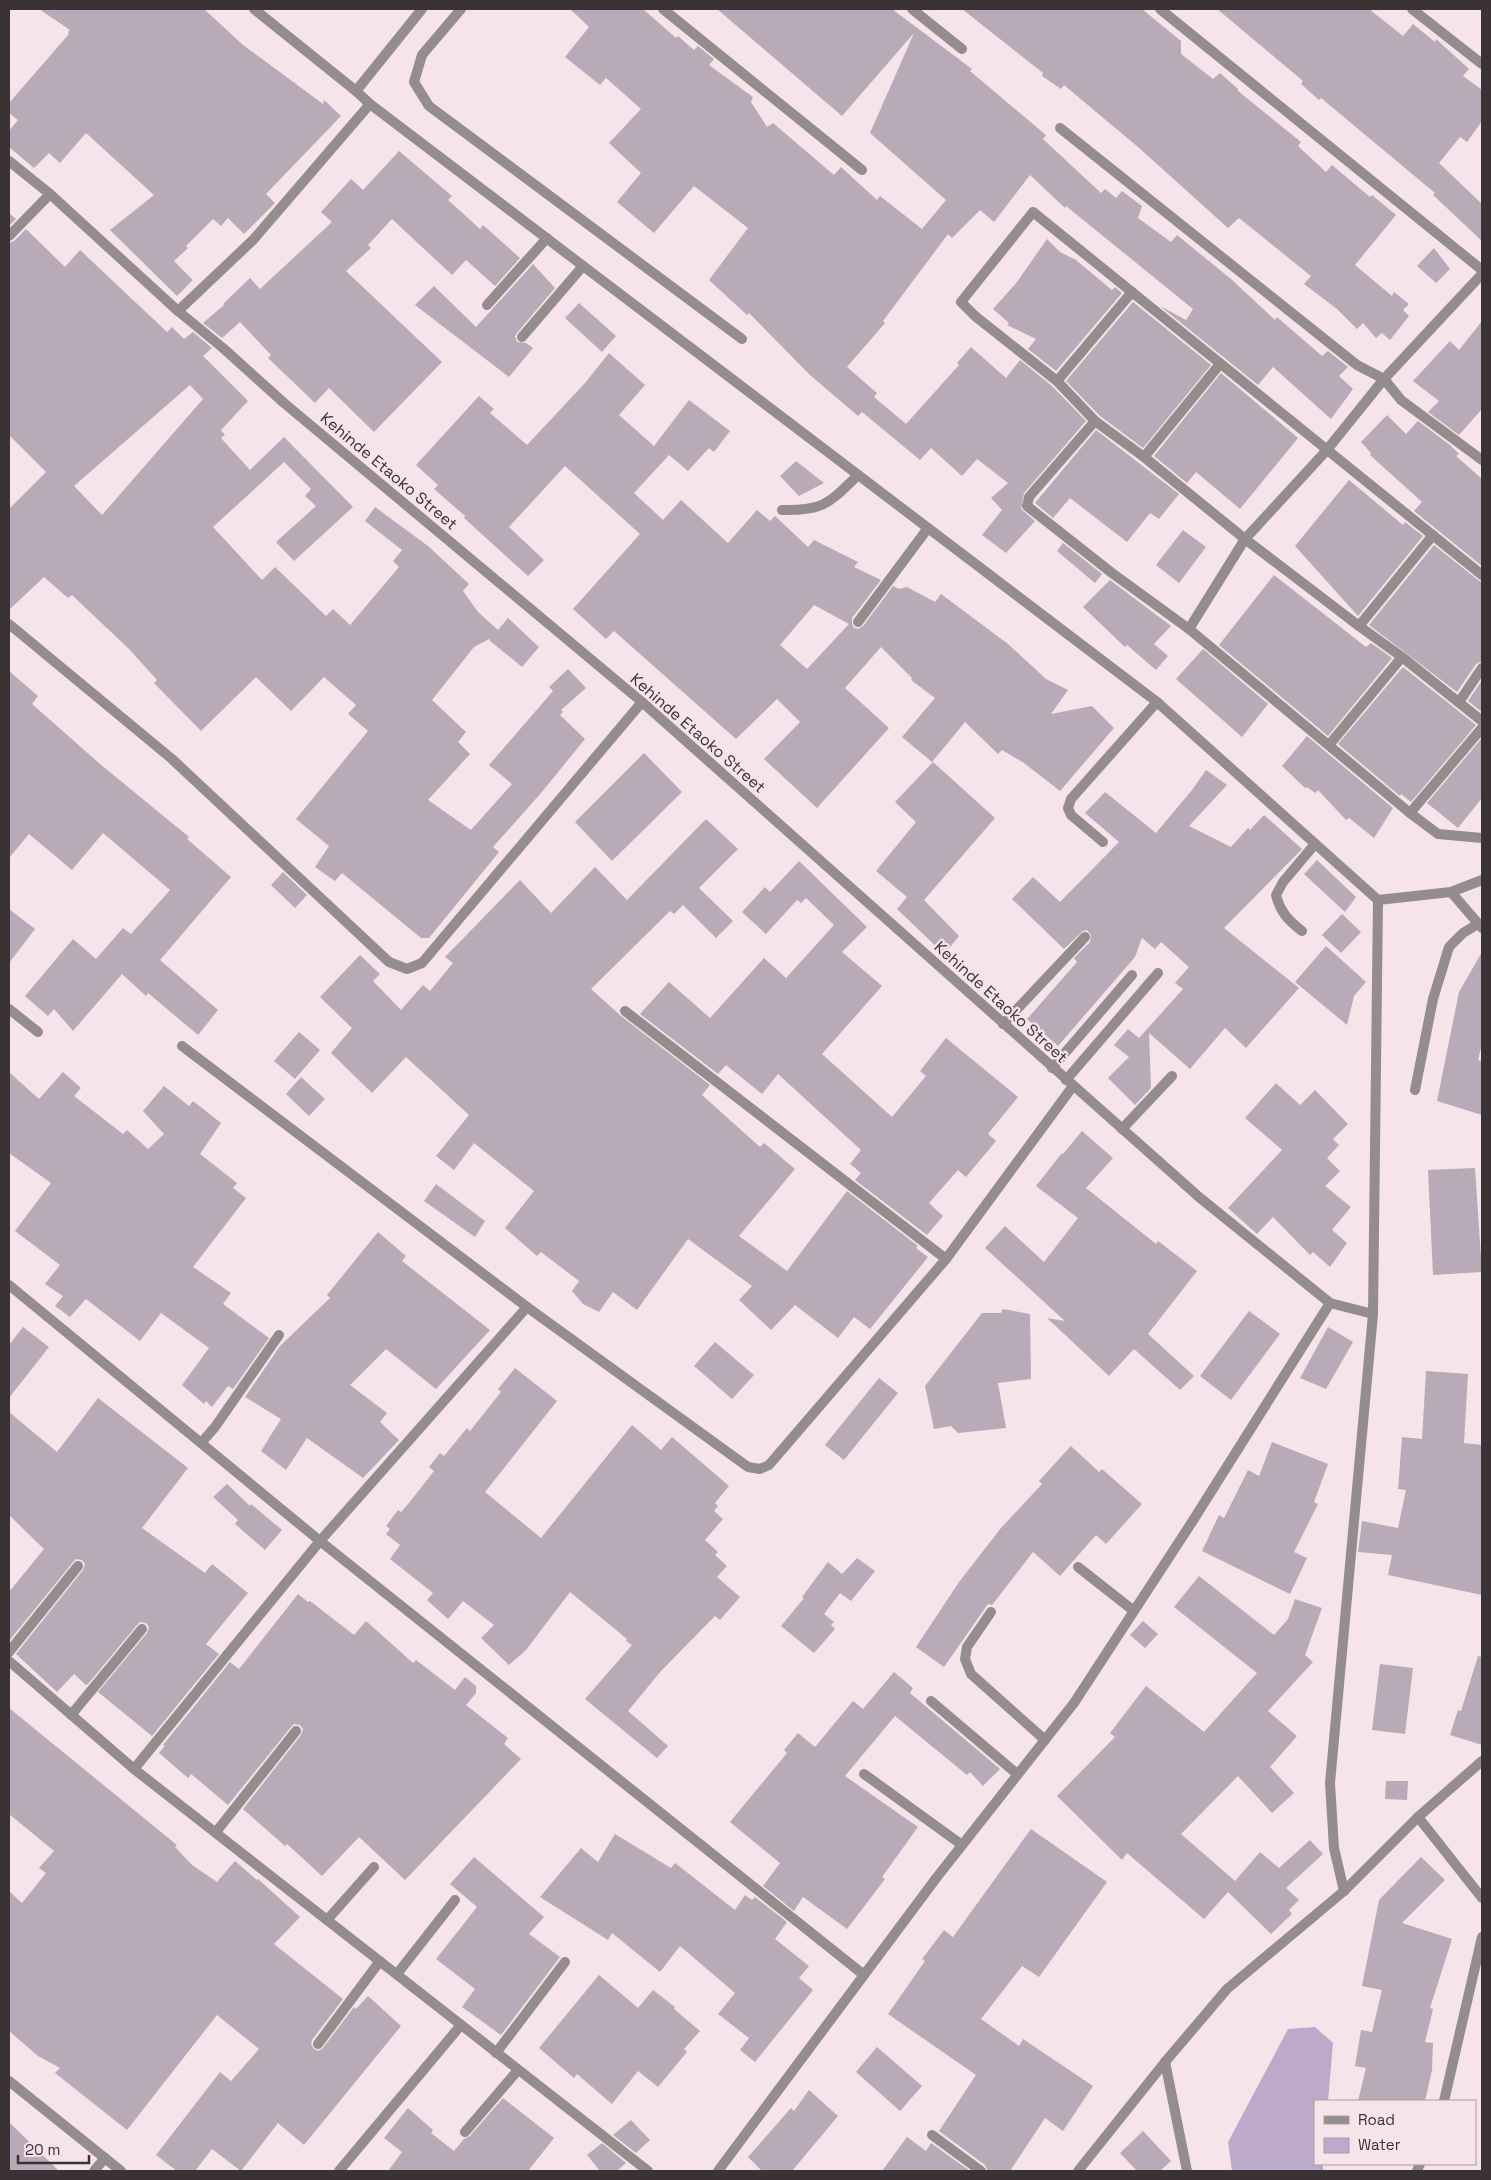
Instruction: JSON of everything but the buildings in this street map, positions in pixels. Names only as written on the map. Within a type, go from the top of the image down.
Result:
[{"type":"street","points":[[254,9],[370,104],[1157,702],[1378,900],[1451,892],[1482,880]]},
{"type":"street","points":[[356,91],[422,9]]},
{"type":"street","points":[[461,9],[422,55],[414,82],[430,106],[742,339]]},
{"type":"street","points":[[663,9],[862,170]]},
{"type":"street","points":[[912,9],[962,49]]},
{"type":"street","points":[[1160,9],[1482,272],[1384,379],[1326,451],[1245,539],[1189,629]]},
{"type":"street","points":[[1412,9],[1482,64]]},
{"type":"street","points":[[178,311],[253,240],[370,104]]},
{"type":"street","points":[[1060,128],[1358,366],[1384,379],[1402,400],[1482,460]]},
{"type":"street","name":"Kehinde Etaoko Street","points":[[9,161],[50,194],[178,311],[292,409],[642,702],[1052,1068],[1199,1196],[1330,1303],[1373,1314]]},
{"type":"street","points":[[9,236],[50,194]]},
{"type":"street","points":[[1482,575],[1326,451],[1033,212],[961,302],[975,316],[1057,381],[1095,421],[1144,457],[1245,539],[1359,626],[1402,656],[1482,721]]},
{"type":"street","points":[[487,305],[547,238]]},
{"type":"street","points":[[522,337],[583,266]]},
{"type":"street","points":[[1057,381],[1132,292]]},
{"type":"street","points":[[1144,457],[1220,364]]},
{"type":"street","points":[[1095,421],[1029,498],[1027,506],[1112,573],[1189,629],[1410,813],[1438,834],[1482,838]]},
{"type":"street","points":[[782,510],[805,510],[820,507],[830,501],[858,475]]},
{"type":"street","points":[[858,622],[928,528]]},
{"type":"street","points":[[1359,626],[1433,535]]},
{"type":"street","points":[[9,624],[172,759],[389,962],[407,969],[422,963],[642,702]]},
{"type":"street","points":[[1329,745],[1402,656]]},
{"type":"street","points":[[1459,702],[1482,668]]},
{"type":"street","points":[[1103,842],[1071,815],[1068,808],[1071,799],[1157,702]]},
{"type":"street","points":[[1410,813],[1482,728]]},
{"type":"street","points":[[1302,931],[1288,920],[1279,906],[1276,895],[1284,882],[1316,844]]},
{"type":"street","points":[[1415,1090],[1433,999],[1450,947],[1463,932],[1480,926],[1451,892]]},
{"type":"street","points":[[1344,1891],[1334,1848],[1330,1782],[1373,1314],[1378,900]]},
{"type":"street","points":[[1003,1024],[1086,937]]},
{"type":"street","points":[[182,1046],[526,1307],[748,1467],[760,1468],[769,1465],[946,1259],[1070,1083],[1158,973]]},
{"type":"street","points":[[1052,1068],[1132,975]]},
{"type":"street","points":[[9,1009],[38,1032]]},
{"type":"street","points":[[625,1011],[946,1259]]},
{"type":"street","points":[[1122,1129],[1172,1076]]},
{"type":"street","points":[[9,1285],[320,1541],[864,1975]]},
{"type":"street","points":[[718,2171],[962,1845],[1074,1703],[1330,1303]]},
{"type":"street","points":[[134,1769],[320,1541],[526,1307]]},
{"type":"street","points":[[201,1443],[215,1427],[279,1335]]},
{"type":"street","points":[[9,1652],[78,1566]]},
{"type":"street","points":[[1078,1567],[1134,1611]]},
{"type":"street","points":[[991,1612],[967,1647],[965,1659],[971,1674],[1045,1740]]},
{"type":"street","points":[[71,1715],[142,1629]]},
{"type":"street","points":[[9,1661],[134,1769],[648,2171]]},
{"type":"street","points":[[931,1701],[1017,1774]]},
{"type":"street","points":[[216,1832],[296,1731]]},
{"type":"street","points":[[1078,2171],[1226,1989],[1344,1891],[1418,1817],[1482,1761]]},
{"type":"street","points":[[864,1774],[962,1845]]},
{"type":"street","points":[[1418,1817],[1482,1898]]},
{"type":"street","points":[[328,1920],[374,1867]]},
{"type":"street","points":[[397,1974],[455,1900]]},
{"type":"street","points":[[1444,2100],[1482,1937]]},
{"type":"street","points":[[318,2044],[380,1961]]},
{"type":"street","points":[[496,2052],[565,1962]]},
{"type":"street","points":[[339,2171],[461,2025]]},
{"type":"street","points":[[1165,2062],[1187,2171]]},
{"type":"street","points":[[465,2132],[518,2070]]},
{"type":"street","points":[[9,2081],[121,2171]]},
{"type":"street","points":[[932,2135],[981,2171]]},
{"type":"street","points":[[94,2171],[105,2158]]},
{"type":"water","points":[[1315,2027],[1333,2043],[1328,2100],[1314,2100],[1314,2165],[1323,2165],[1323,2171],[1232,2171],[1228,2142],[1288,2029]]}]
